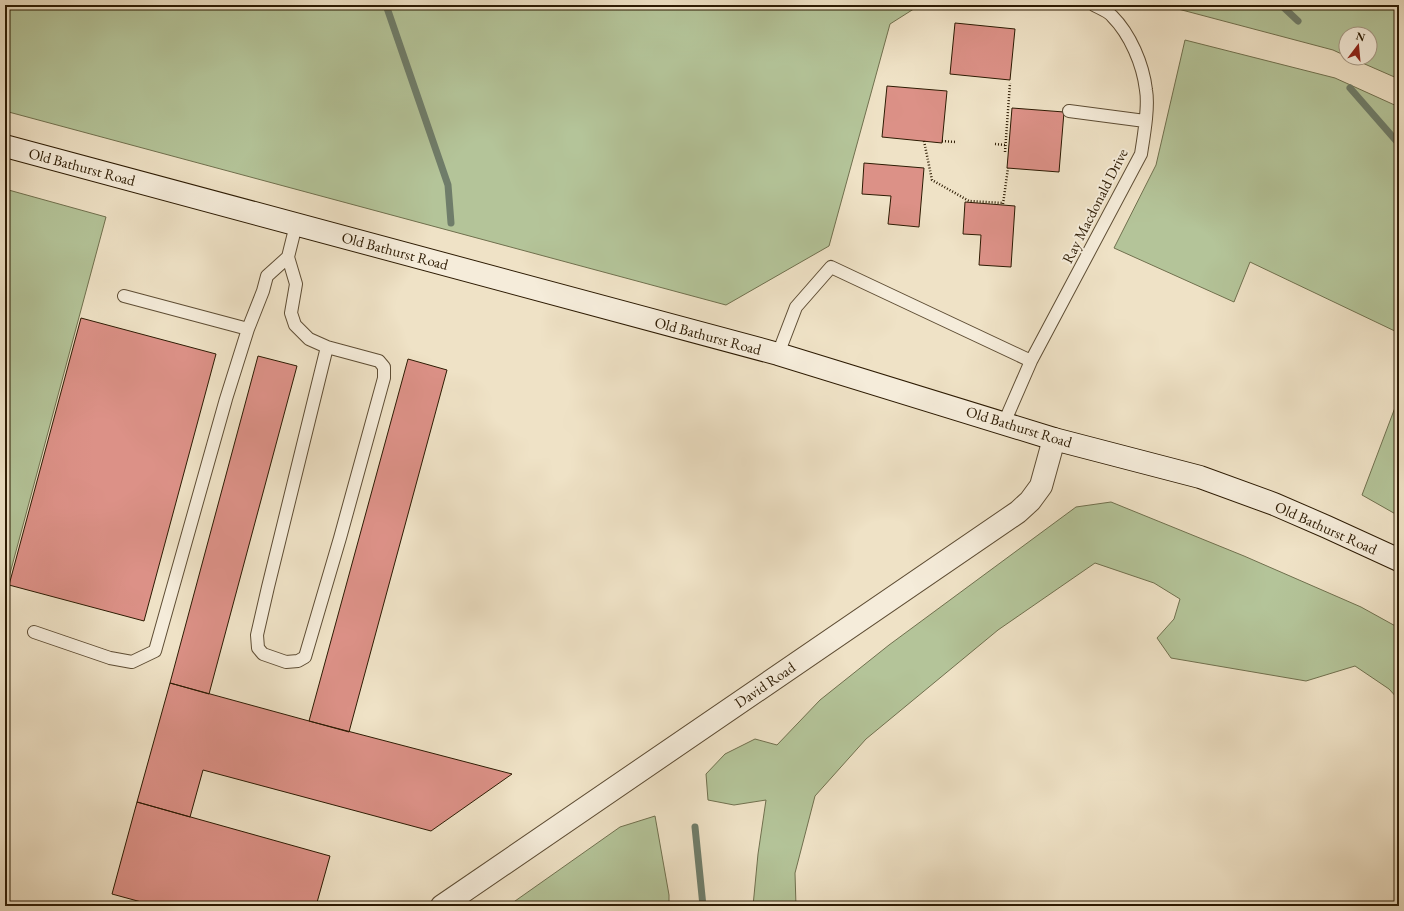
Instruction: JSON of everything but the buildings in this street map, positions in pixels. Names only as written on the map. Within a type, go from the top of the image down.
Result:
[{"type":"main road","name":"Old Bathurst Road","points":[[5,146],[778,354],[1054,439],[1200,477],[1287,510],[1399,560]]},
{"type":"main road","name":"David Road","points":[[442,906],[1018,512],[1030,501],[1041,486],[1054,439]]},
{"type":"lane","name":"Ray Macdonald Drive","points":[[1004,423],[1031,361],[1141,154],[1145,121],[1146,90],[1133,44],[1111,15],[1094,5]]},
{"type":"lane","points":[[1070,111],[1145,121]]},
{"type":"lane","points":[[296,225],[288,256],[296,284],[291,313],[295,325],[309,339],[327,347],[379,360],[384,367],[384,378],[340,538],[305,657],[298,662],[286,662],[263,654],[258,648],[257,635],[327,347]]},
{"type":"lane","points":[[34,632],[110,658],[132,662],[155,650],[226,399],[248,329],[263,291],[267,276],[288,256]]},
{"type":"lane","points":[[778,354],[796,307],[831,267],[1031,361]]},
{"type":"lane","points":[[124,296],[248,329]]},
{"type":"path","points":[[1005,152],[1010,83]]},
{"type":"path","points":[[924,141],[932,180],[969,201],[1003,204],[1008,168]]},
{"type":"path","points":[[942,141],[956,142]]},
{"type":"path","points":[[995,144],[1005,145]]},
{"type":"green space","points":[[5,5],[920,5],[890,24],[829,246],[726,305],[5,111]]},
{"type":"green space","points":[[1163,5],[1399,5],[1399,79],[1369,66],[1378,66],[1378,26],[1338,26],[1338,52]]},
{"type":"green space","points":[[1185,40],[1335,78],[1399,107],[1399,333],[1250,262],[1234,302],[1114,248],[1156,165]]},
{"type":"green space","points":[[5,189],[106,217],[5,592]]},
{"type":"green space","points":[[1399,397],[1399,516],[1362,495]]},
{"type":"green space","points":[[1111,502],[1244,556],[1361,607],[1399,628],[1399,700],[1389,689],[1355,666],[1306,681],[1171,658],[1157,638],[1174,619],[1180,599],[1154,583],[1095,563],[998,630],[866,739],[815,796],[795,873],[796,906],[753,906],[758,854],[766,800],[734,805],[708,800],[706,774],[725,754],[755,739],[777,745],[820,700],[889,645],[1076,507]]},
{"type":"green space","points":[[655,816],[669,895],[669,906],[508,906],[620,827]]},
{"type":"waterway","points":[[386,5],[448,185],[451,223]]},
{"type":"waterway","points":[[1281,5],[1298,21]]},
{"type":"waterway","points":[[1350,88],[1399,144]]},
{"type":"waterway","points":[[695,827],[703,906]]}]
